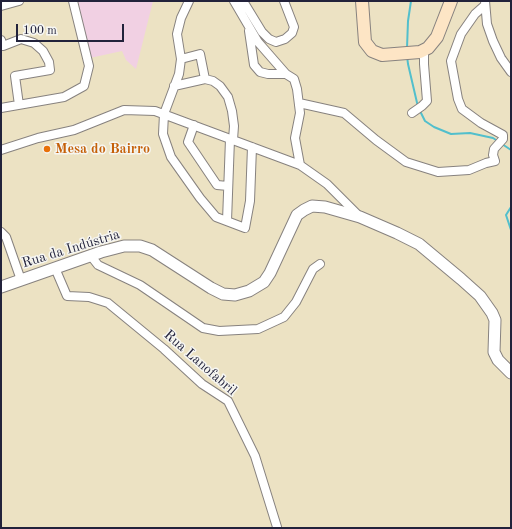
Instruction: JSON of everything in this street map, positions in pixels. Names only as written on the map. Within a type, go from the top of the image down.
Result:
[{"type":"main road","points":[[362,1],[365,42],[372,51],[382,55],[422,51],[432,45],[437,37],[451,1]]},
{"type":"street","points":[[1,6],[19,1]]},
{"type":"street","points":[[1,108],[64,96],[84,86],[89,66],[73,1]]},
{"type":"street","points":[[189,1],[181,18],[177,34],[181,58],[179,74],[164,114],[163,134],[170,157],[216,217],[245,228],[250,201],[252,147]]},
{"type":"street","points":[[234,1],[258,42],[286,74],[294,79],[298,89],[300,113],[295,138],[300,165]]},
{"type":"street","points":[[243,1],[262,32],[269,39],[276,42],[289,36],[292,33],[294,26],[284,1]]},
{"type":"street","points":[[485,3],[487,24],[493,41],[501,58],[511,72]]},
{"type":"street","points":[[299,103],[344,113],[376,140],[406,162],[438,172],[468,170],[486,163],[495,162],[493,155],[494,149],[503,139],[503,136],[481,123],[462,109],[454,81],[452,61],[461,34],[485,3]]},
{"type":"street","points":[[248,27],[254,64],[260,72],[268,74],[286,74]]},
{"type":"street","points":[[1,40],[3,46],[21,39],[34,43],[44,50],[49,62],[50,70],[15,76],[19,105]]},
{"type":"street","points":[[412,112],[427,101],[422,51]]},
{"type":"street","points":[[181,58],[200,54],[205,80]]},
{"type":"street","points":[[174,86],[205,80],[212,81],[220,86],[228,98],[234,126],[231,139],[226,221]]},
{"type":"street","points":[[1,150],[38,138],[74,130],[124,110],[155,111],[300,165],[327,184],[360,217]]},
{"type":"street","points":[[194,125],[188,142],[217,185],[228,186]]},
{"type":"street","name":"Rua da Indústria","points":[[1,287],[124,246],[140,246],[152,250],[211,288],[223,294],[235,295],[249,291],[264,282],[270,273],[297,215],[312,206],[325,207],[360,217],[419,244],[461,279],[488,305],[494,320],[494,352],[498,360],[511,373]]},
{"type":"street","points":[[1,232],[6,238],[21,280]]},
{"type":"street","points":[[92,256],[98,265],[140,285],[203,328],[219,331],[258,329],[284,317],[296,302],[313,269],[320,264]]},
{"type":"street","name":"Rua Lanofabril","points":[[56,268],[67,296],[88,297],[108,303],[164,349],[202,384],[228,401],[255,456],[277,527]]},
{"type":"shaded area","points":[[78,1],[153,1],[136,69],[126,60],[122,51],[90,58]]},
{"type":"waterway","points":[[407,48],[408,21],[411,1]]},
{"type":"waterway","points":[[407,56],[418,107]]},
{"type":"waterway","points":[[420,111],[425,121],[434,127],[451,134],[470,133],[493,138],[499,142]]},
{"type":"waterway","points":[[502,144],[511,150]]},
{"type":"waterway","points":[[511,207],[506,215],[511,230]]},
{"type":"place","name":"Mesa do Bairro","points":[[47,149]]}]
